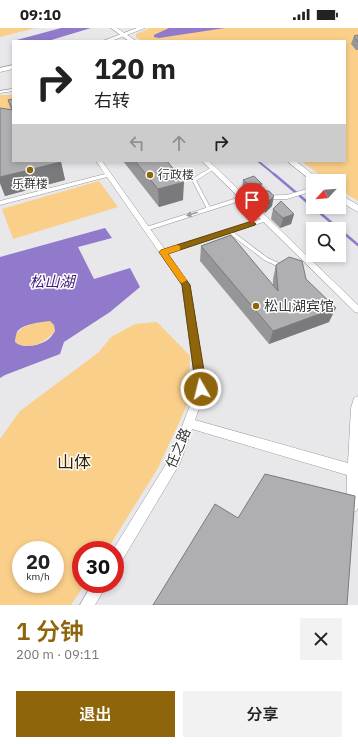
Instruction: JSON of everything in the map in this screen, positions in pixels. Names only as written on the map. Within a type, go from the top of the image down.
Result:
[{"type":"main road","points":[[108,40],[133,28]]},
{"type":"main road","points":[[102,40],[142,28]]},
{"type":"main road","points":[[0,72],[12,68]]},
{"type":"street","points":[[115,28],[132,40]]},
{"type":"street","points":[[0,92],[12,90]]},
{"type":"street","name":"任之路","points":[[100,162],[186,285],[201,389],[176,460],[124,544]]},
{"type":"street","points":[[206,162],[266,218],[300,258],[358,310]]},
{"type":"street","points":[[292,162],[308,174]]},
{"type":"street","points":[[0,203],[108,175]]},
{"type":"street","points":[[243,198],[287,197],[306,191]]},
{"type":"street","points":[[278,207],[287,197]]},
{"type":"street","points":[[346,201],[358,209]]},
{"type":"street","points":[[352,517],[355,471],[356,408],[358,401]]},
{"type":"street","points":[[188,423],[355,471]]},
{"type":"street","points":[[87,605],[94,593]]},
{"type":"lane","points":[[209,209],[194,180],[213,168]]},
{"type":"lane","points":[[146,229],[243,198]]},
{"type":"lane","points":[[163,252],[266,218]]},
{"type":"lane","points":[[229,231],[266,259],[281,266],[286,264]]},
{"type":"green space","points":[[0,28],[36,28],[0,37]]},
{"type":"green space","points":[[150,28],[358,28],[358,201],[346,193],[346,174],[319,174],[302,162],[346,162],[346,40],[140,40],[136,37],[136,34]]},
{"type":"green space","points":[[0,95],[12,95],[12,112],[0,115]]},
{"type":"green space","points":[[99,181],[118,207],[13,239],[2,209]]},
{"type":"green space","points":[[50,321],[54,325],[55,331],[42,342],[31,346],[25,346],[15,342],[17,333],[24,327]]},
{"type":"green space","name":"山体","points":[[157,322],[190,356],[188,403],[158,468],[113,541],[72,541],[72,593],[79,593],[71,605],[0,605],[0,439],[20,411],[99,352],[111,337],[135,324]]},
{"type":"water","points":[[61,28],[91,28],[51,40],[17,40]]},
{"type":"water","points":[[169,28],[225,28],[159,38],[154,37],[154,35]]},
{"type":"water","name":"松山湖","points":[[105,228],[112,238],[78,247],[94,279],[130,268],[140,287],[110,312],[64,342],[60,354],[0,378],[0,257]],"holes":[[[50,321],[54,325],[55,331],[49,339],[42,343],[22,346],[15,342],[17,332],[23,327]]]},
{"type":"building","points":[[358,35],[358,42],[354,36]]},
{"type":"building","points":[[12,99],[12,108],[8,100]]},
{"type":"building","points":[[0,108],[12,110],[12,162],[61,162],[0,177]]},
{"type":"building","points":[[136,162],[168,162],[184,182],[158,189]]},
{"type":"building","points":[[254,176],[262,184],[248,184],[243,180]]},
{"type":"building","points":[[255,191],[269,191],[274,196],[267,203]]},
{"type":"building","points":[[281,201],[294,214],[283,218],[273,209]]},
{"type":"building","points":[[231,235],[278,291],[276,265],[289,257],[302,261],[306,279],[336,308],[273,331],[201,246]]},
{"type":"building","points":[[265,474],[355,496],[347,605],[153,605],[215,504],[238,518]]},
{"type":"waterway","points":[[259,162],[275,175]]},
{"type":"waterway","points":[[274,174],[358,245]]},
{"type":"slow traffic","points":[[177,248],[163,252],[182,280]]},
{"type":"place","name":"乐群楼","points":[[30,170]]},
{"type":"place","name":"行政楼","points":[[150,175]]},
{"type":"place","name":"松山湖宾馆","points":[[256,306]]},
{"type":"route","points":[[201,389],[186,285],[163,252],[252,224]]}]
